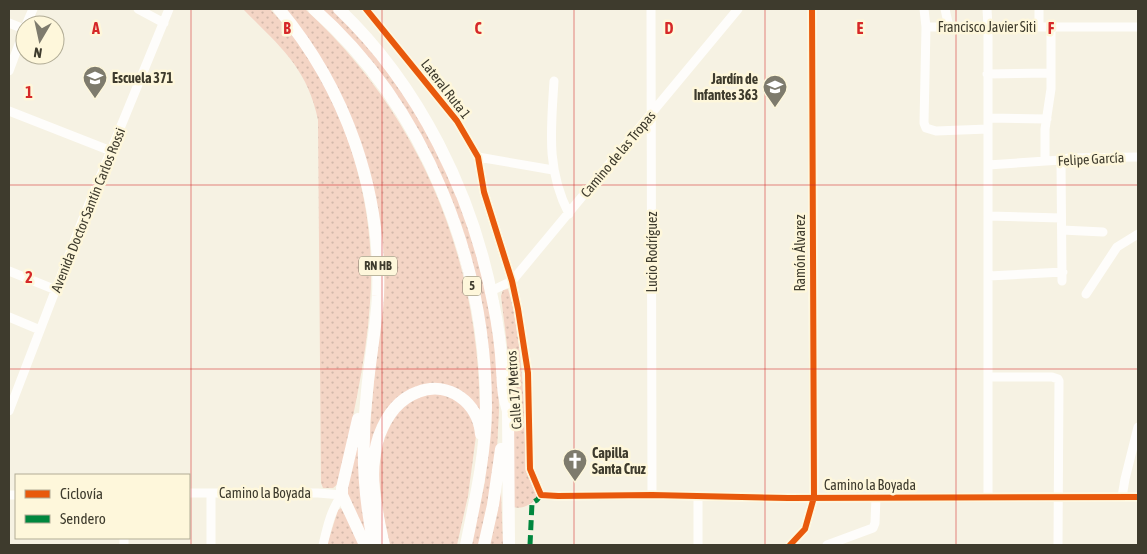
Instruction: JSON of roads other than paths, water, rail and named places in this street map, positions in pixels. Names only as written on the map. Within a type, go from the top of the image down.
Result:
[{"type":"highway","name":"RN HB","points":[[279,9],[303,38],[331,86],[354,139],[367,181],[374,224],[378,268],[376,314],[366,390],[363,462],[368,516],[374,545]]},
{"type":"highway","name":"5","points":[[314,9],[360,57],[389,96],[421,148],[446,202],[466,259],[480,327],[484,360],[486,408],[485,429],[466,545]]},
{"type":"highway","points":[[339,9],[378,52],[421,114],[438,144],[466,204],[477,238],[491,291],[498,330],[503,395],[500,462],[484,545]]},
{"type":"highway","points":[[384,545],[376,508],[374,462],[382,429],[389,415],[399,403],[411,395],[426,389],[448,391],[460,397],[471,407],[478,419],[481,455]]},
{"type":"highway","points":[[364,545],[342,495],[342,488],[361,403],[366,390]]},
{"type":"highway","points":[[503,395],[508,411],[509,545]]},
{"type":"street","points":[[138,9],[164,23]]},
{"type":"street","name":"Avenida Doctor Santín Carlos Rossi","points":[[9,411],[111,151],[170,9]]},
{"type":"street","name":"Lateral Ruta 1","points":[[366,9],[457,121],[478,157],[484,192],[512,282]]},
{"type":"street","name":"Lucio Rodríguez","points":[[651,9],[652,495]]},
{"type":"street","name":"Camino de las Tropas","points":[[491,291],[512,282],[738,9]]},
{"type":"street","name":"Ramón Álvarez","points":[[790,545],[805,529],[814,497],[812,9]]},
{"type":"street","points":[[924,9],[926,26],[924,123],[926,128],[936,131],[988,129]]},
{"type":"street","points":[[945,9],[949,27]]},
{"type":"street","points":[[987,9],[988,497]]},
{"type":"street","points":[[1039,9],[1039,27]]},
{"type":"street","name":"Francisco Javier Siti","points":[[926,26],[1138,27]]},
{"type":"street","points":[[1045,161],[1051,89],[1051,27]]},
{"type":"street","points":[[9,71],[15,54]]},
{"type":"street","points":[[987,74],[1050,73]]},
{"type":"street","points":[[554,81],[551,133],[553,170],[560,197],[568,214]]},
{"type":"street","points":[[9,111],[111,151]]},
{"type":"street","points":[[988,118],[1047,119]]},
{"type":"street","name":"Felipe García","points":[[988,164],[1062,160],[1068,158],[1138,156]]},
{"type":"street","points":[[478,157],[553,170]]},
{"type":"street","points":[[989,276],[1062,277],[1062,160]]},
{"type":"street","points":[[988,216],[1061,218]]},
{"type":"street","points":[[1062,230],[1103,232]]},
{"type":"street","points":[[1086,294],[1117,247],[1138,234]]},
{"type":"street","points":[[9,271],[56,290]]},
{"type":"street","name":"Calle 17 Metros","points":[[512,282],[528,373],[530,468],[542,495]]},
{"type":"street","points":[[9,317],[40,330]]},
{"type":"street","points":[[988,377],[1052,377],[1058,379],[1060,384],[1058,545]]},
{"type":"street","points":[[1122,496],[1138,427]]},
{"type":"street","name":"Camino la Boyada","points":[[190,493],[318,493],[342,495]]},
{"type":"street","points":[[211,493],[211,545]]},
{"type":"street","points":[[323,545],[333,511],[342,495]]},
{"type":"street","name":"Camino la Boyada","points":[[542,495],[1138,497]]},
{"type":"street","points":[[698,496],[698,545]]},
{"type":"street","points":[[827,545],[873,528],[875,523],[876,497]]},
{"type":"place","name":"Escuela 371","points":[[95,99]]},
{"type":"place","name":"Jardín de Infantes 363","points":[[775,108]]},
{"type":"place","name":"Capilla Santa Cruz","points":[[575,482]]}]
